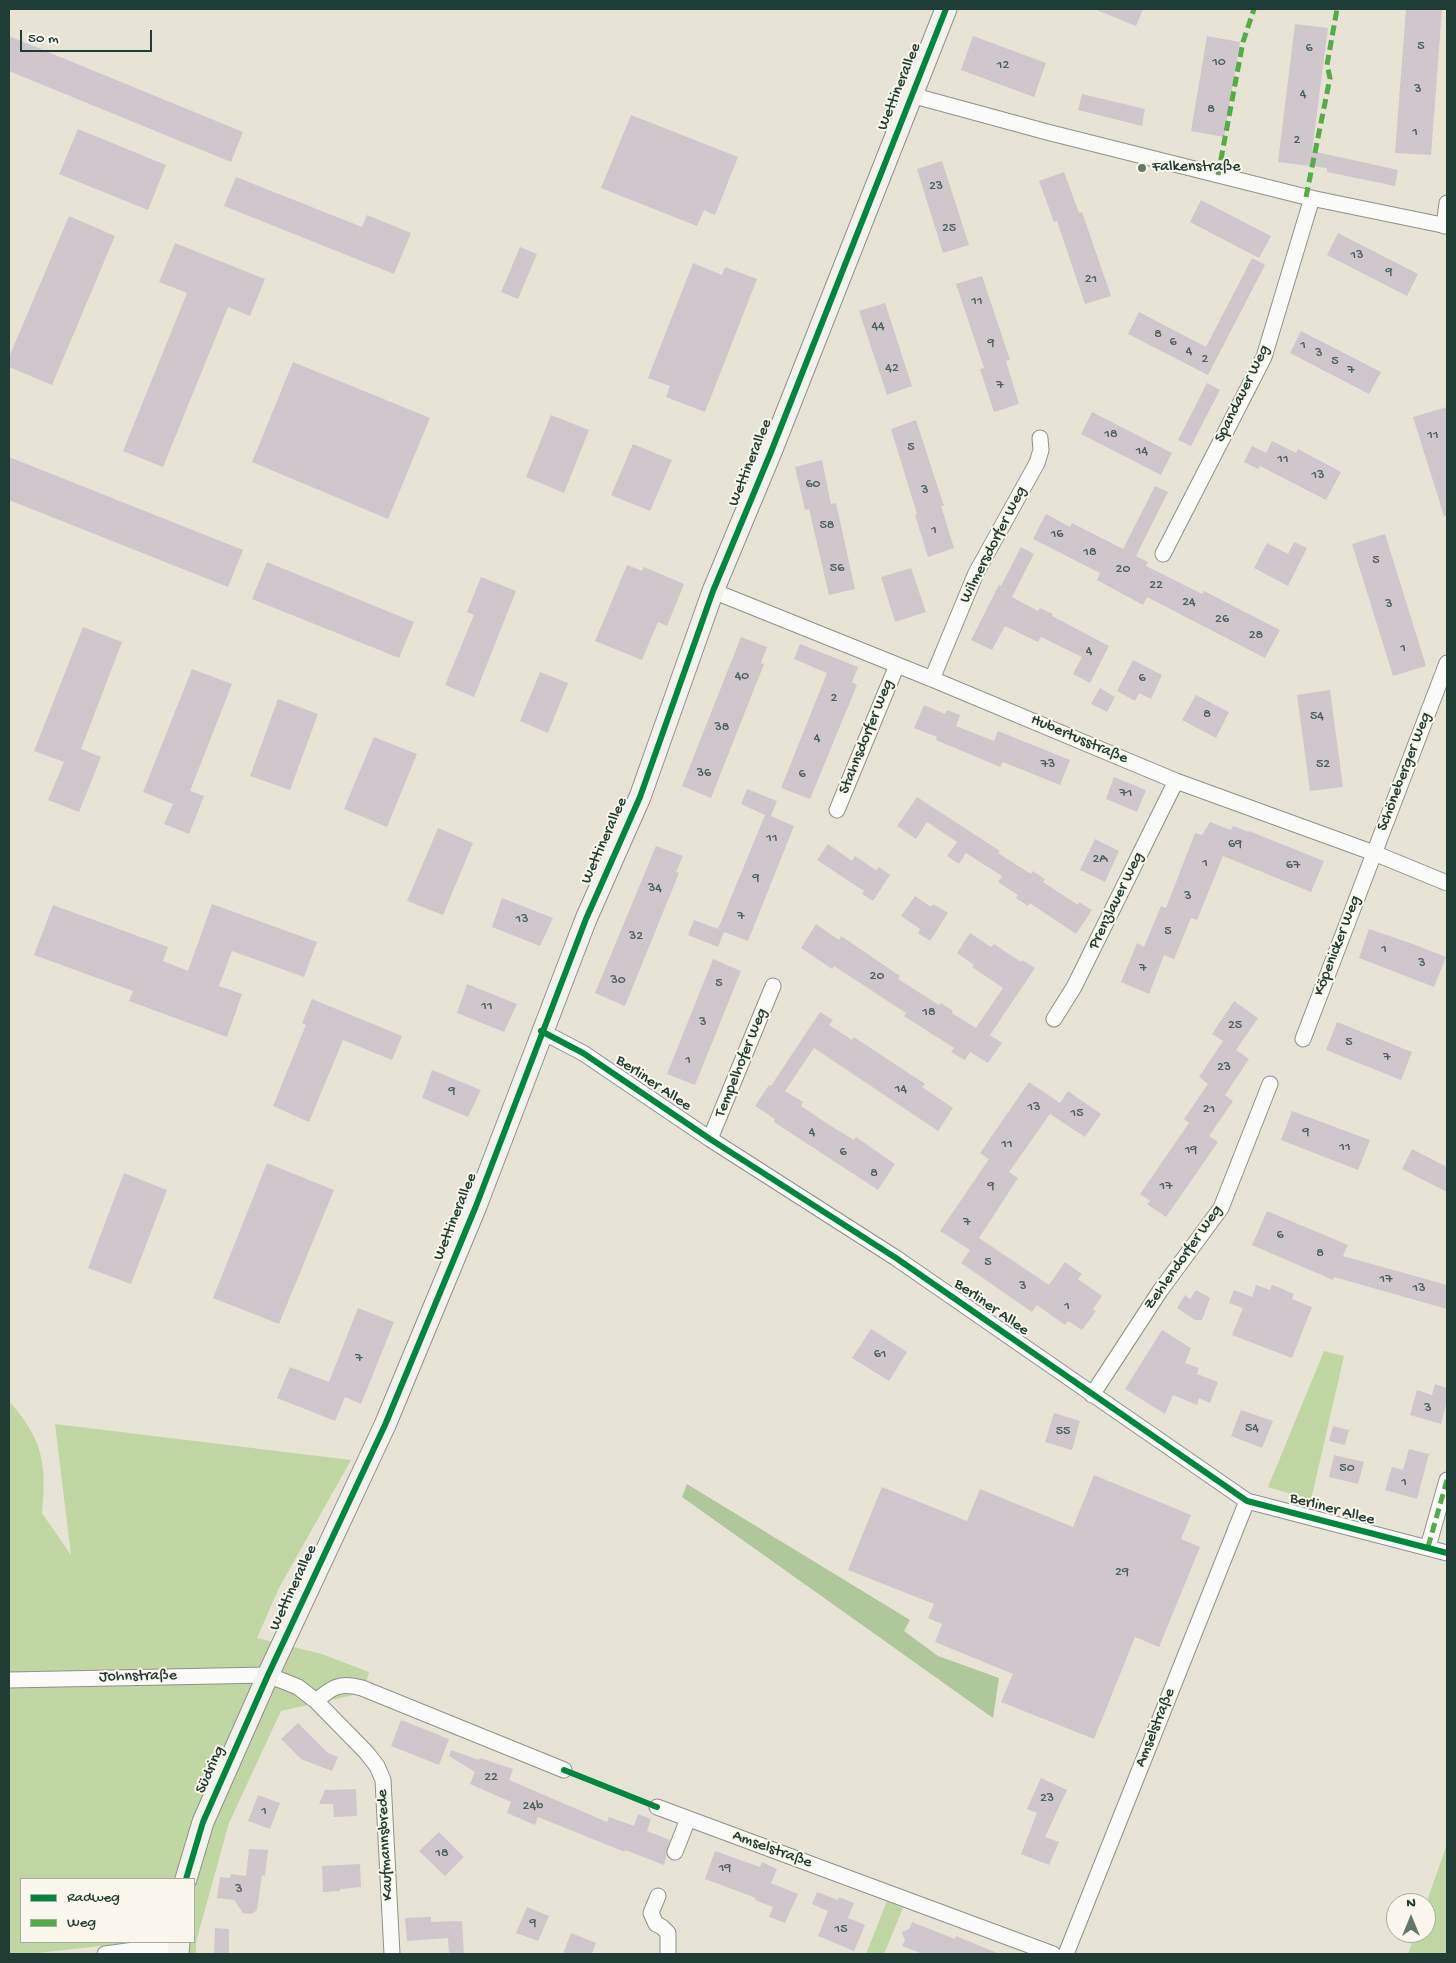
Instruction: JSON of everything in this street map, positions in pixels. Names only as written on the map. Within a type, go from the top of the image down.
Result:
[{"type":"street","name":"Wettinerallee","points":[[268,1675],[385,1425],[476,1206],[541,1031],[586,919],[640,797],[713,591],[771,452],[946,9]]},
{"type":"street","points":[[911,95],[1047,132],[1312,198],[1446,226],[1447,203]]},
{"type":"street","name":"Spandauer Weg","points":[[1163,554],[1264,357],[1312,198]]},
{"type":"street","name":"Wilmersdorfer Weg","points":[[932,679],[976,573],[1037,463],[1041,450],[1040,438]]},
{"type":"street","name":"Hubertusstraße","points":[[713,591],[932,679],[1176,781],[1374,853],[1447,883]]},
{"type":"street","name":"Schöneberger Weg","points":[[1374,853],[1447,663]]},
{"type":"street","name":"Stahnsdorfer Weg","points":[[837,810],[897,665]]},
{"type":"street","name":"Prenzlauer Weg","points":[[1054,1019],[1074,987],[1176,781]]},
{"type":"street","name":"Köpenicker Weg","points":[[1303,1039],[1374,853]]},
{"type":"street","name":"Tempelhofer Weg","points":[[710,1139],[773,986]]},
{"type":"street","name":"Berliner Allee","points":[[541,1031],[583,1053],[710,1139],[896,1258],[1247,1501],[1329,1524],[1447,1553]]},
{"type":"street","name":"Zehlendorfer Weg","points":[[1092,1395],[1160,1291],[1221,1208],[1270,1084]]},
{"type":"street","points":[[1428,1547],[1447,1480]]},
{"type":"street","name":"Amselstraße","points":[[1066,1954],[1247,1501]]},
{"type":"street","name":"Johnstraße","points":[[9,1680],[268,1675]]},
{"type":"street","name":"Kaufmannsbrede","points":[[268,1675],[298,1687],[316,1701],[366,1752],[377,1766],[383,1780],[392,1954]]},
{"type":"street","name":"Südring","points":[[186,1878],[203,1822],[268,1675]]},
{"type":"street","points":[[316,1701],[338,1686],[351,1685],[362,1688],[564,1770]]},
{"type":"street","name":"Amselstraße","points":[[657,1807],[1054,1954]]},
{"type":"street","points":[[675,1852],[688,1819]]},
{"type":"street","points":[[658,1896],[651,1913],[656,1924],[668,1933],[668,1954]]},
{"type":"street","points":[[105,1954],[179,1947]]},
{"type":"green space","points":[[1324,1351],[1344,1356],[1311,1500],[1268,1487]]},
{"type":"green space","points":[[9,1401],[29,1428],[36,1440],[40,1453],[44,1480],[42,1513],[71,1555],[55,1424],[351,1460],[279,1588],[257,1638],[322,1654],[369,1672],[363,1693],[281,1711],[229,1823],[196,1942],[196,1954],[166,1954],[167,1943],[195,1943],[195,1878],[20,1878],[20,1943],[126,1943],[29,1954],[9,1954]]},
{"type":"green space","points":[[687,1484],[910,1620],[904,1631],[938,1656],[999,1678],[993,1718],[682,1497]]},
{"type":"green space","points":[[1447,1844],[1447,1954],[1408,1954],[1412,1943],[1436,1943],[1436,1893],[1430,1893]]},
{"type":"green space","points":[[887,1901],[903,1908],[884,1954],[866,1954]]},
{"type":"building","points":[[1094,9],[1143,9],[1136,26]]},
{"type":"building","points":[[1406,9],[1442,9],[1431,155],[1395,153]]},
{"type":"building","points":[[1295,24],[1328,28],[1312,151],[1398,170],[1395,186],[1327,172],[1327,168],[1278,162]]},
{"type":"building","points":[[9,36],[243,132],[231,162],[9,71]]},
{"type":"building","points":[[973,36],[1046,63],[1034,97],[961,70]]},
{"type":"building","points":[[1207,36],[1240,42],[1224,137],[1191,131]]},
{"type":"building","points":[[1082,94],[1145,109],[1142,126],[1078,110]]},
{"type":"building","points":[[631,115],[738,157],[715,215],[704,210],[697,226],[601,188]]},
{"type":"building","points":[[78,129],[166,165],[148,210],[59,174]]},
{"type":"building","points":[[942,161],[969,245],[943,253],[917,169]]},
{"type":"building","points":[[1064,172],[1079,213],[1082,212],[1111,296],[1085,304],[1057,221],[1054,222],[1039,181]]},
{"type":"building","points":[[236,177],[362,227],[367,215],[411,233],[394,274],[224,206]]},
{"type":"building","points":[[1201,200],[1271,236],[1259,258],[1190,222]]},
{"type":"building","points":[[69,216],[115,236],[52,385],[9,367],[9,357]]},
{"type":"building","points":[[1338,233],[1418,274],[1407,296],[1327,255]]},
{"type":"building","points":[[175,243],[265,279],[250,316],[228,307],[163,467],[123,451],[187,293],[159,282]]},
{"type":"building","points":[[520,247],[537,254],[518,299],[501,292]]},
{"type":"building","points":[[1252,258],[1265,265],[1208,375],[1128,334],[1139,312],[1206,347]]},
{"type":"building","points":[[693,263],[722,275],[725,267],[757,279],[705,412],[666,397],[670,386],[648,378]]},
{"type":"building","points":[[982,276],[1010,360],[1006,361],[1019,404],[994,412],[980,369],[984,368],[956,284]]},
{"type":"building","points":[[885,303],[912,386],[887,395],[859,311]]},
{"type":"building","points":[[1301,331],[1381,372],[1369,394],[1290,353]]},
{"type":"building","points":[[293,362],[430,418],[388,519],[252,462]]},
{"type":"building","points":[[1207,383],[1220,390],[1191,446],[1178,440]]},
{"type":"building","points":[[1447,407],[1447,516],[1444,516],[1413,417]]},
{"type":"building","points":[[1092,412],[1172,453],[1161,475],[1081,434]]},
{"type":"building","points":[[551,415],[589,430],[564,493],[526,477]]},
{"type":"building","points":[[916,420],[944,506],[941,506],[954,548],[928,557],[891,429]]},
{"type":"building","points":[[1272,441],[1296,453],[1298,449],[1341,472],[1326,500],[1260,466],[1258,469],[1244,462],[1252,446],[1266,453]]},
{"type":"building","points":[[633,444],[672,460],[650,511],[611,495]]},
{"type":"building","points":[[9,457],[243,550],[228,587],[9,500]]},
{"type":"building","points":[[822,460],[831,504],[836,503],[855,589],[829,595],[809,509],[805,510],[795,467]]},
{"type":"building","points":[[1155,486],[1168,492],[1136,556],[1148,562],[1146,566],[1202,594],[1204,591],[1280,630],[1265,658],[1147,597],[1143,605],[1097,580],[1100,573],[1033,539],[1046,514],[1070,527],[1072,523],[1123,549]]},
{"type":"building","points":[[1385,534],[1426,666],[1393,676],[1352,544]]},
{"type":"building","points":[[1294,542],[1307,548],[1288,586],[1254,568],[1267,543],[1288,554]]},
{"type":"building","points":[[1021,547],[1034,554],[1012,597],[1038,611],[1040,608],[1053,614],[1052,616],[1109,646],[1090,683],[1073,674],[1082,657],[1041,637],[1038,642],[1005,626],[992,650],[971,640]]},
{"type":"building","points":[[267,562],[414,622],[399,658],[252,599]]},
{"type":"building","points":[[627,565],[642,571],[644,567],[684,584],[667,626],[658,622],[642,660],[595,641]]},
{"type":"building","points":[[911,568],[926,612],[895,622],[881,577]]},
{"type":"building","points":[[481,577],[516,591],[474,697],[445,685],[474,615],[467,612]]},
{"type":"building","points":[[83,627],[122,642],[81,749],[101,757],[79,812],[48,800],[64,762],[34,751]]},
{"type":"building","points":[[741,637],[767,647],[761,663],[764,664],[711,798],[682,786]]},
{"type":"building","points":[[800,644],[858,667],[852,682],[857,685],[810,799],[781,788],[827,673],[794,659]]},
{"type":"building","points":[[1133,660],[1162,675],[1151,699],[1139,693],[1135,701],[1117,691]]},
{"type":"building","points":[[192,669],[232,684],[190,791],[204,796],[189,834],[164,824],[173,804],[143,792]]},
{"type":"building","points":[[540,672],[568,683],[548,733],[520,721]]},
{"type":"building","points":[[1100,688],[1115,697],[1107,712],[1091,704]]},
{"type":"building","points":[[1330,690],[1343,787],[1310,791],[1297,695]]},
{"type":"building","points":[[1196,695],[1229,712],[1216,738],[1182,720]]},
{"type":"building","points":[[278,699],[318,714],[290,790],[250,776]]},
{"type":"building","points":[[924,705],[945,714],[947,710],[960,715],[956,726],[994,741],[998,731],[1070,760],[1060,785],[1003,762],[1000,767],[936,740],[937,737],[914,728]]},
{"type":"building","points":[[374,737],[417,754],[387,827],[344,809]]},
{"type":"building","points":[[1114,777],[1146,790],[1137,812],[1106,799]]},
{"type":"building","points":[[747,789],[777,801],[771,816],[794,826],[748,941],[724,932],[718,947],[688,935],[694,920],[718,929],[765,815],[741,804]]},
{"type":"building","points":[[917,797],[1000,851],[998,853],[1031,874],[1033,871],[1045,879],[1043,882],[1078,905],[1079,902],[1092,910],[1076,934],[1030,903],[1028,906],[1016,898],[1018,895],[998,882],[1002,876],[966,853],[959,864],[947,856],[957,842],[927,822],[916,839],[897,826]]},
{"type":"building","points":[[1210,822],[1231,830],[1233,826],[1249,831],[1324,861],[1311,892],[1223,856],[1197,920],[1191,918],[1174,959],[1164,955],[1149,994],[1121,982],[1137,943],[1144,947],[1161,906],[1166,908],[1195,833],[1202,835]]},
{"type":"building","points":[[438,828],[473,843],[443,915],[407,901]]},
{"type":"building","points":[[1095,839],[1119,851],[1105,882],[1080,870]]},
{"type":"building","points":[[828,844],[852,861],[855,856],[876,870],[879,867],[890,875],[873,901],[862,894],[864,891],[817,860]]},
{"type":"building","points":[[656,846],[683,856],[676,872],[679,873],[625,1006],[595,993]]},
{"type":"building","points":[[915,896],[931,907],[933,904],[948,913],[930,941],[918,933],[920,929],[901,916]]},
{"type":"building","points":[[502,898],[553,918],[540,946],[492,927]]},
{"type":"building","points":[[212,904],[317,942],[304,977],[232,951],[219,986],[242,994],[227,1037],[129,1001],[133,991],[34,955],[53,905],[168,947],[163,961],[188,971]]},
{"type":"building","points":[[816,924],[839,940],[841,936],[900,976],[898,979],[939,1005],[941,1003],[953,1011],[952,1013],[976,1028],[1003,988],[972,967],[974,965],[957,953],[970,933],[991,947],[994,944],[1021,962],[1022,960],[1035,968],[990,1035],[1002,1043],[988,1063],[970,1052],[965,1060],[951,1052],[954,1048],[904,1016],[906,1013],[834,966],[832,969],[801,948]]},
{"type":"building","points":[[1369,929],[1446,957],[1434,987],[1359,958]]},
{"type":"building","points":[[713,959],[741,971],[695,1085],[667,1074]]},
{"type":"building","points":[[467,984],[517,1004],[504,1032],[457,1013]]},
{"type":"building","points":[[312,999],[402,1036],[392,1060],[343,1040],[309,1122],[273,1106],[306,1025],[302,1023]]},
{"type":"building","points":[[1234,1001],[1258,1018],[1236,1050],[1249,1059],[1225,1095],[1233,1101],[1209,1136],[1218,1142],[1166,1217],[1147,1204],[1150,1201],[1140,1194],[1189,1123],[1184,1119],[1208,1084],[1199,1077],[1223,1041],[1212,1034]]},
{"type":"building","points":[[820,1012],[833,1020],[829,1025],[852,1040],[854,1037],[925,1084],[922,1087],[953,1108],[938,1131],[814,1048],[785,1091],[803,1102],[801,1106],[831,1126],[854,1140],[856,1137],[895,1164],[878,1190],[774,1122],[775,1119],[755,1106],[769,1085],[771,1086]]},
{"type":"building","points":[[1337,1022],[1412,1052],[1401,1080],[1326,1050]]},
{"type":"building","points":[[432,1070],[481,1090],[468,1117],[422,1098]]},
{"type":"building","points":[[1029,1082],[1060,1103],[1068,1091],[1101,1114],[1085,1137],[1050,1114],[1009,1172],[1018,1178],[979,1238],[1049,1285],[1065,1262],[1082,1274],[1078,1279],[1102,1296],[1093,1309],[1096,1311],[1082,1330],[1068,1321],[1065,1325],[1037,1305],[1032,1312],[961,1263],[970,1250],[940,1231],[989,1159],[980,1153]]},
{"type":"building","points":[[1292,1111],[1370,1140],[1358,1170],[1281,1140]]},
{"type":"building","points":[[1412,1149],[1447,1167],[1447,1192],[1402,1169]]},
{"type":"building","points":[[267,1163],[334,1190],[279,1324],[213,1298]]},
{"type":"building","points":[[124,1173],[167,1190],[131,1284],[88,1268]]},
{"type":"building","points":[[1267,1211],[1348,1245],[1343,1256],[1447,1285],[1447,1309],[1334,1277],[1333,1280],[1252,1245]]},
{"type":"building","points":[[1256,1285],[1270,1290],[1272,1285],[1278,1287],[1294,1294],[1292,1299],[1312,1307],[1292,1358],[1232,1335],[1243,1308],[1229,1303],[1234,1290],[1252,1297]]},
{"type":"building","points":[[1196,1290],[1210,1298],[1202,1320],[1195,1320],[1177,1308],[1185,1295],[1190,1299]]},
{"type":"building","points":[[358,1308],[394,1322],[361,1404],[345,1397],[335,1421],[277,1398],[290,1367],[329,1382]]},
{"type":"building","points":[[871,1329],[907,1352],[889,1381],[852,1358]]},
{"type":"building","points":[[1162,1330],[1191,1348],[1185,1363],[1199,1368],[1197,1374],[1218,1382],[1210,1403],[1199,1398],[1197,1405],[1173,1395],[1165,1414],[1125,1389]]},
{"type":"building","points":[[1435,1384],[1447,1388],[1447,1401],[1441,1424],[1410,1415],[1417,1390],[1432,1395]]},
{"type":"building","points":[[1241,1410],[1273,1421],[1262,1448],[1231,1436]]},
{"type":"building","points":[[1054,1413],[1080,1421],[1072,1450],[1045,1442]]},
{"type":"building","points":[[1333,1426],[1349,1430],[1345,1445],[1329,1441]]},
{"type":"building","points":[[1409,1449],[1429,1454],[1417,1499],[1385,1490],[1392,1467],[1403,1470]]},
{"type":"building","points":[[1334,1455],[1364,1462],[1358,1484],[1329,1477]]},
{"type":"building","points":[[1094,1475],[1191,1515],[1181,1539],[1200,1547],[1159,1647],[1135,1637],[1094,1739],[1001,1702],[1013,1674],[935,1642],[942,1624],[928,1618],[934,1604],[848,1570],[882,1487],[967,1521],[980,1489],[1073,1527]]},
{"type":"building","points":[[401,1720],[449,1739],[439,1765],[391,1746]]},
{"type":"building","points":[[298,1723],[328,1753],[338,1757],[332,1771],[301,1759],[281,1739]]},
{"type":"building","points":[[451,1750],[513,1769],[509,1780],[607,1822],[609,1817],[634,1826],[638,1814],[651,1819],[647,1831],[670,1840],[664,1865],[625,1850],[625,1852],[538,1817],[535,1825],[507,1813],[511,1802],[470,1784],[475,1772],[449,1756]]},
{"type":"building","points":[[1041,1778],[1067,1790],[1045,1837],[1059,1842],[1049,1865],[1021,1854],[1037,1813],[1027,1809]]},
{"type":"building","points":[[356,1789],[357,1816],[334,1817],[333,1804],[319,1804],[325,1790]]},
{"type":"building","points":[[258,1795],[280,1803],[270,1829],[248,1821]]},
{"type":"building","points":[[439,1832],[464,1857],[445,1876],[419,1851]]},
{"type":"building","points":[[249,1849],[268,1850],[265,1876],[262,1875],[257,1910],[252,1914],[243,1913],[234,1900],[217,1898],[220,1877],[230,1878],[231,1874],[246,1876]]},
{"type":"building","points":[[715,1851],[760,1867],[762,1862],[777,1869],[771,1883],[798,1894],[785,1923],[769,1917],[773,1907],[755,1900],[756,1898],[705,1879]]},
{"type":"building","points":[[360,1864],[361,1887],[323,1892],[322,1866]]},
{"type":"building","points":[[817,1892],[838,1900],[839,1897],[854,1903],[848,1918],[865,1925],[854,1951],[818,1936],[828,1911],[812,1904]]},
{"type":"building","points":[[527,1907],[549,1916],[538,1941],[516,1933]]},
{"type":"building","points":[[431,1917],[431,1922],[462,1921],[464,1954],[449,1954],[448,1938],[407,1941],[405,1918]]},
{"type":"building","points":[[912,1922],[955,1939],[956,1936],[1000,1954],[923,1954],[902,1946],[905,1941],[902,1932],[909,1929]]},
{"type":"building","points":[[215,1928],[229,1929],[229,1954],[214,1954]]},
{"type":"building","points":[[571,1933],[596,1943],[592,1954],[563,1954]]},
{"type":"marked path","points":[[1218,175],[1243,42],[1254,9]]},
{"type":"marked path","points":[[1306,197],[1330,78],[1327,65],[1337,9]]},
{"type":"marked path","points":[[1428,1547],[1447,1480]]},
{"type":"cycle path","points":[[186,1878],[203,1822],[268,1675],[385,1425],[476,1206],[586,919],[640,797],[713,591],[771,452],[946,9]]},
{"type":"cycle path","points":[[541,1031],[583,1053],[710,1139],[896,1258],[1247,1501],[1447,1553]]},
{"type":"cycle path","points":[[564,1770],[657,1807]]},
{"type":"place","name":"Falkenstraße","points":[[1142,168]]}]
